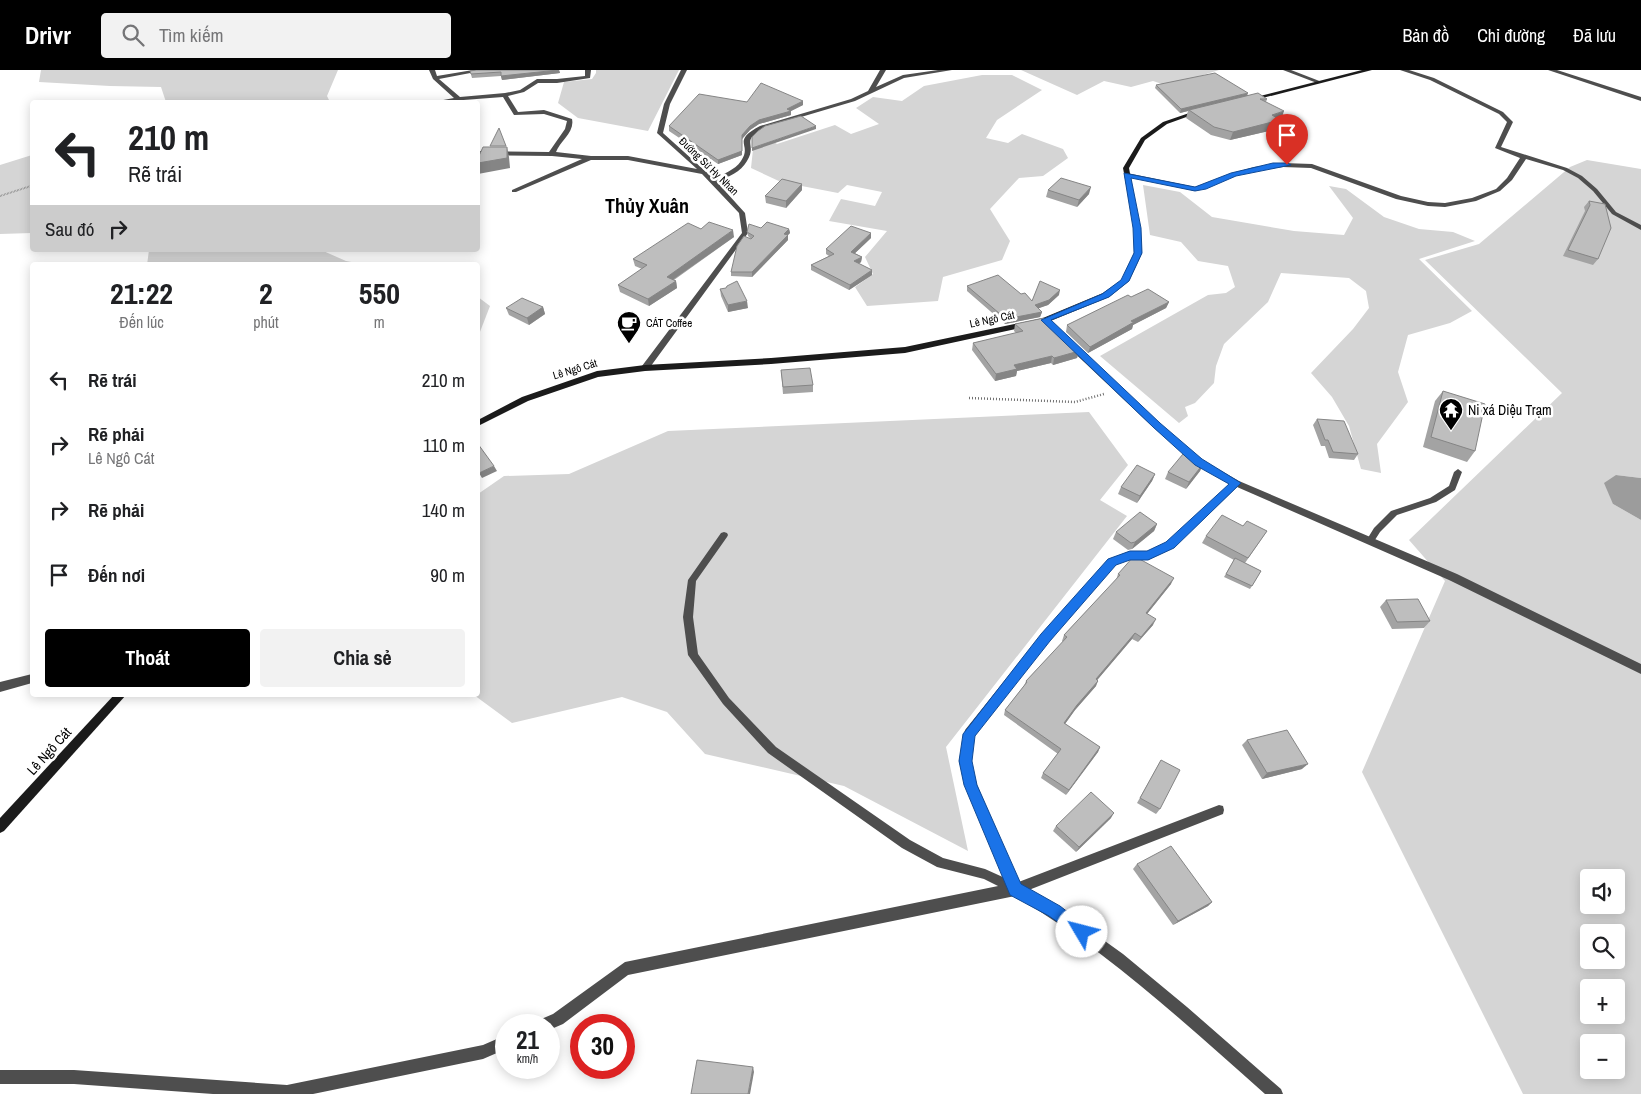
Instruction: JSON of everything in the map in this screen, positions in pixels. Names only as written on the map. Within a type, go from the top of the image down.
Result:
[{"type":"street","points":[[432,70],[435,78],[459,99]]},
{"type":"street","points":[[435,78],[483,70]]},
{"type":"street","points":[[453,100],[505,95],[522,91],[537,81],[557,81],[588,77],[588,70]]},
{"type":"street","name":"Đường Sử Hy Nhan","points":[[645,368],[745,233],[742,213],[705,173],[660,133],[667,104],[684,70]]},
{"type":"street","points":[[871,91],[883,70]]},
{"type":"street","points":[[713,182],[738,168],[745,161],[749,150],[746,141],[750,134],[762,127],[853,100],[903,77],[949,70]]},
{"type":"street","points":[[1286,70],[1319,82]]},
{"type":"street","points":[[1245,100],[1369,70]]},
{"type":"street","points":[[1403,70],[1432,79],[1501,113],[1510,122],[1498,148],[1565,169],[1580,177],[1595,190],[1614,213],[1641,228]]},
{"type":"street","points":[[1551,70],[1641,99]]},
{"type":"street","points":[[505,95],[516,114],[544,112],[570,120],[570,127],[557,142],[552,154]]},
{"type":"street","points":[[1208,109],[1181,116],[1165,123],[1143,139],[1126,168],[1127,174],[1195,189],[1210,185],[1234,174],[1273,166],[1302,165],[1312,166],[1406,199],[1429,204],[1450,204],[1476,199],[1499,190],[1517,170],[1524,157]]},
{"type":"street","points":[[480,153],[628,158],[705,173]]},
{"type":"street","points":[[514,191],[591,158]]},
{"type":"street","name":"Lê Ngô Cát","points":[[480,421],[525,399],[597,374],[645,368],[771,361],[905,350],[1052,326],[1106,295],[1125,281],[1138,253],[1137,228],[1127,174]]},
{"type":"street","points":[[1052,326],[1199,462],[1236,483],[1453,577],[1641,669]]},
{"type":"street","points":[[1236,483],[1170,545],[1148,556],[1130,556],[1112,562],[1046,637],[969,734],[966,761],[971,785],[1016,890],[1054,911],[1136,974],[1276,1094]]},
{"type":"street","points":[[0,687],[30,680]]},
{"type":"street","name":"Lê Ngô Cát","points":[[0,827],[119,697]]},
{"type":"street","points":[[560,1018],[625,969],[1016,890]]},
{"type":"street","points":[[0,1077],[74,1077],[286,1092],[484,1052],[495,1047]]},
{"type":"lane","points":[[1370,542],[1377,530],[1394,513],[1433,500],[1452,488],[1458,472]]},
{"type":"lane","points":[[724,535],[692,580],[688,617],[693,655],[726,701],[772,750],[906,844],[941,863],[985,874],[1016,890],[1219,810]]},
{"type":"path","points":[[0,196],[30,186]]},
{"type":"path","points":[[969,398],[1075,402],[1119,390]]},
{"type":"shaded area","points":[[41,70],[338,70],[327,96],[329,100],[165,100],[161,87],[39,82]]},
{"type":"shaded area","points":[[596,70],[679,70],[648,131],[578,118],[558,103],[564,82],[592,79]]},
{"type":"shaded area","points":[[1021,70],[1219,70],[1168,86],[1153,81],[1131,87],[1104,81],[1077,95]]},
{"type":"shaded area","points":[[982,75],[1012,75],[1042,90],[997,120],[986,138],[1008,143],[1022,134],[1063,149],[1068,158],[1043,176],[1019,178],[990,209],[1010,241],[1002,260],[943,277],[938,301],[867,306],[855,287],[873,274],[865,257],[887,231],[829,221],[841,199],[875,206],[882,192],[847,185],[838,193],[781,182],[751,168],[754,140],[760,133],[777,144],[835,125],[851,134],[879,124],[856,108],[873,97],[902,101],[924,86]]},
{"type":"shaded area","points":[[30,156],[30,233],[0,234],[0,165]]},
{"type":"shaded area","points":[[1587,160],[1641,169],[1641,478],[1616,475],[1613,504],[1641,520],[1641,1094],[1523,1094],[1362,772],[1445,581],[1409,540],[1562,393],[1425,260],[1479,244],[1570,167]]},
{"type":"shaded area","points":[[1143,185],[1180,192],[1212,217],[1294,231],[1344,235],[1353,218],[1329,186],[1346,189],[1384,217],[1419,229],[1453,232],[1475,241],[1419,259],[1472,311],[1450,323],[1408,335],[1398,372],[1408,402],[1377,444],[1381,473],[1361,469],[1349,426],[1332,397],[1311,373],[1353,329],[1369,308],[1366,291],[1349,278],[1281,273],[1268,302],[1224,344],[1216,366],[1214,383],[1195,403],[1185,407],[1188,416],[1179,423],[1100,356],[1208,295],[1226,293],[1235,287],[1228,266],[1198,261],[1181,242],[1150,235]]},
{"type":"shaded area","points":[[149,252],[326,252],[352,262],[147,262]]},
{"type":"shaded area","points":[[480,298],[490,306],[480,332]]},
{"type":"shaded area","points":[[1089,412],[1128,465],[1100,500],[1127,516],[946,747],[968,851],[844,786],[705,754],[667,712],[622,697],[512,723],[477,697],[480,697],[480,493],[504,476],[569,474],[668,431]]},
{"type":"shaded area","points":[[1616,475],[1641,478],[1641,520],[1613,504],[1604,483]]},
{"type":"building","points":[[558,70],[501,76],[501,72],[471,74],[470,71]]},
{"type":"building","points":[[1215,73],[1248,93],[1181,109],[1156,85]]},
{"type":"building","points":[[761,83],[803,101],[787,109],[791,111],[759,120],[750,126],[742,135],[742,151],[718,160],[669,126],[699,94],[747,102]]},
{"type":"building","points":[[1258,93],[1267,99],[1260,99],[1284,111],[1272,115],[1280,120],[1233,132],[1214,127],[1189,110]]},
{"type":"building","points":[[801,116],[816,126],[752,148],[752,137],[765,126]]},
{"type":"building","points":[[499,128],[506,146],[490,146]]},
{"type":"building","points":[[483,147],[507,147],[507,158],[480,163],[480,154]]},
{"type":"building","points":[[1061,178],[1091,187],[1079,200],[1048,190]]},
{"type":"building","points":[[782,179],[802,184],[786,201],[765,196]]},
{"type":"building","points":[[1589,201],[1605,204],[1611,228],[1598,259],[1568,250],[1590,205]]},
{"type":"building","points":[[709,222],[733,230],[667,277],[676,281],[648,299],[618,285],[647,265],[633,259],[688,223],[701,229]]},
{"type":"building","points":[[767,222],[789,229],[784,234],[788,235],[752,272],[731,272],[737,246],[744,236],[751,239],[754,236],[747,232],[749,224],[761,228]]},
{"type":"building","points":[[851,226],[871,233],[851,252],[862,257],[854,261],[872,270],[850,285],[811,265],[834,254],[826,249]]},
{"type":"building","points":[[998,275],[1021,294],[1025,293],[1032,301],[1040,281],[1060,290],[1049,300],[1035,305],[1042,312],[1006,319],[967,286]]},
{"type":"building","points":[[737,281],[747,301],[728,305],[720,289],[726,288]]},
{"type":"building","points":[[1148,289],[1169,302],[1131,321],[1134,322],[1090,347],[1067,325],[1128,295],[1131,297]]},
{"type":"building","points":[[522,298],[543,307],[527,318],[506,308]]},
{"type":"building","points":[[1044,318],[1079,351],[1054,358],[1052,356],[1014,365],[1017,369],[996,374],[973,343],[1023,331],[1015,324]]},
{"type":"building","points":[[810,368],[813,385],[783,387],[781,370]]},
{"type":"building","name":"Ni xá Diệu Trạm","points":[[1443,391],[1485,404],[1475,451],[1431,437]]},
{"type":"building","points":[[1317,419],[1344,421],[1358,454],[1333,452],[1328,440],[1325,440]]},
{"type":"building","points":[[480,447],[494,466],[480,473]]},
{"type":"building","points":[[1183,454],[1203,464],[1189,482],[1168,472]]},
{"type":"building","points":[[1137,465],[1155,474],[1140,496],[1121,487]]},
{"type":"building","points":[[1140,512],[1157,524],[1135,542],[1131,543],[1116,532]]},
{"type":"building","points":[[1222,515],[1243,526],[1247,521],[1267,531],[1248,558],[1206,536]]},
{"type":"building","points":[[1134,556],[1174,578],[1146,613],[1156,619],[1141,637],[1135,633],[1096,679],[1098,681],[1064,723],[1100,747],[1069,790],[1043,773],[1061,749],[1005,710],[1026,681],[1067,637],[1064,635],[1120,575],[1118,574]]},
{"type":"building","points":[[1235,558],[1261,571],[1252,586],[1226,574]]},
{"type":"building","points":[[1418,599],[1430,621],[1397,622],[1386,600]]},
{"type":"building","points":[[1287,730],[1308,764],[1267,773],[1247,740]]},
{"type":"building","points":[[1161,760],[1180,770],[1160,809],[1140,798]]},
{"type":"building","points":[[1091,792],[1114,813],[1079,847],[1056,826]]},
{"type":"building","points":[[1171,846],[1212,902],[1178,921],[1137,864]]},
{"type":"building","points":[[697,1060],[753,1067],[748,1094],[691,1094]]},
{"type":"place","name":"CÁT Coffee","points":[[629,344]]},
{"type":"place","name":"Ni xá Diệu Trạm","points":[[1451,431]]},
{"type":"district","name":"Thủy Xuân","points":[[647,206]]},
{"type":"route","points":[[1082,932],[1054,911],[1016,890],[971,785],[966,761],[969,734],[1046,637],[1112,562],[1130,556],[1148,556],[1170,545],[1236,483],[1199,462],[1156,425],[1045,320],[1106,295],[1125,281],[1138,253],[1137,228],[1127,174],[1195,189],[1234,174],[1287,165]]}]
